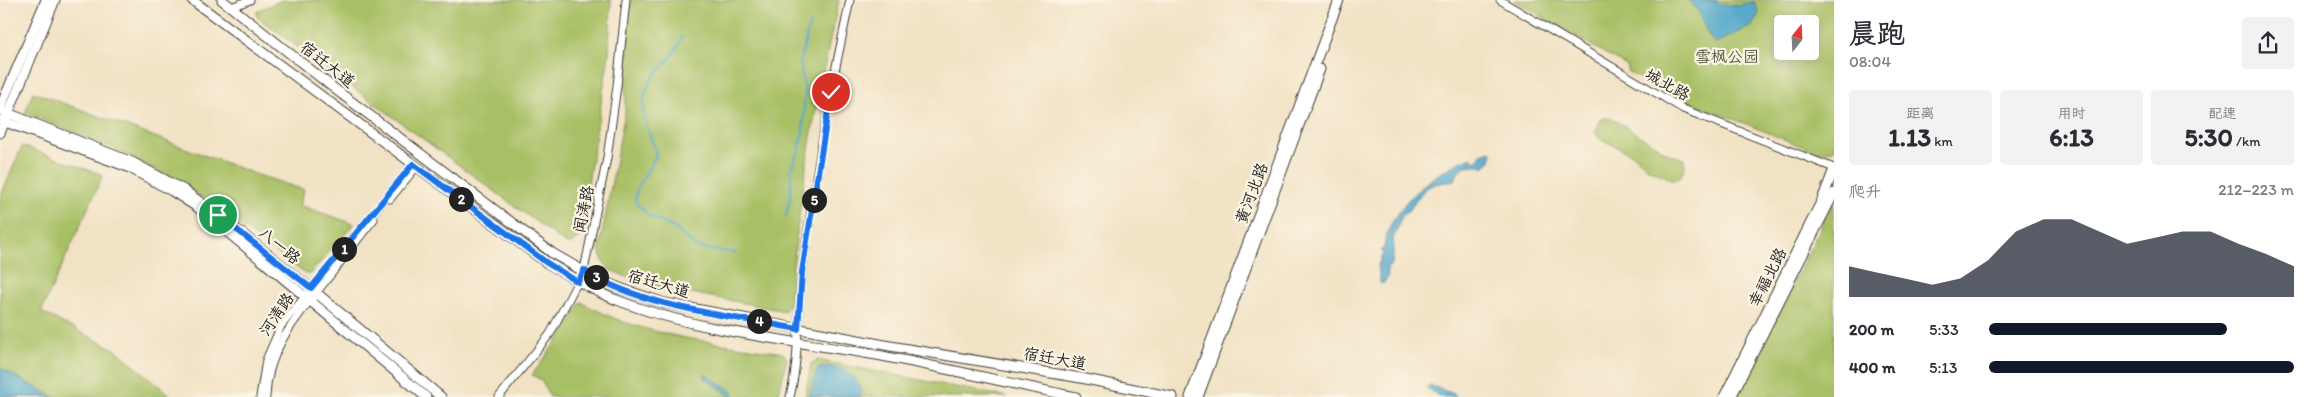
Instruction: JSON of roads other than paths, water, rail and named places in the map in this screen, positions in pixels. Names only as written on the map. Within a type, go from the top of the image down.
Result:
[{"type":"main road","points":[[0,133],[3,114],[46,0]]},
{"type":"main road","points":[[3,114],[55,0]]},
{"type":"main road","name":"宿迁大道","points":[[192,0],[547,263],[578,282],[616,300],[665,317],[798,343],[887,357],[1076,397]]},
{"type":"main road","name":"宿迁大道","points":[[222,0],[334,89],[544,247],[622,289],[664,303],[798,329],[1053,373],[1173,397]]},
{"type":"main road","name":"黄河北路","points":[[1190,397],[1339,0]]},
{"type":"main road","name":"黄河北路","points":[[1198,397],[1345,0]]},
{"type":"main road","name":"八一路","points":[[3,114],[92,145],[166,180],[226,221],[426,397]]},
{"type":"main road","name":"幸福北路","points":[[1724,397],[1822,200],[1834,169]]},
{"type":"main road","name":"幸福北路","points":[[1732,397],[1834,193]]},
{"type":"main road","name":"八一路","points":[[310,294],[441,397]]},
{"type":"street","points":[[232,7],[250,0]]},
{"type":"street","name":"闻涛路","points":[[499,397],[550,334],[584,270],[607,158],[626,0]]},
{"type":"street","points":[[790,397],[798,343],[802,272],[824,131],[850,0]]},
{"type":"street","name":"城北路","points":[[1500,0],[1682,109],[1834,169]]},
{"type":"street","name":"河清路","points":[[260,397],[262,372],[272,341],[281,326],[310,294],[415,165]]},
{"type":"street","name":"河清路","points":[[266,397],[268,376],[276,349],[310,294]]},
{"type":"water","points":[[1686,0],[1715,0],[1717,3],[1737,6],[1754,2],[1759,13],[1752,26],[1716,43],[1711,39],[1696,8]]},
{"type":"water","points":[[1489,151],[1492,152],[1491,161],[1484,167],[1466,166],[1457,174],[1455,180],[1431,185],[1423,191],[1411,208],[1402,216],[1393,239],[1392,264],[1387,269],[1388,277],[1383,284],[1380,283],[1378,265],[1383,254],[1381,250],[1384,248],[1387,233],[1411,197],[1422,186],[1446,169],[1472,157],[1471,159],[1477,161],[1481,154]]},
{"type":"water","points":[[824,366],[848,372],[856,380],[862,391],[859,397],[809,397],[817,370]]},
{"type":"water","points":[[0,368],[54,397],[0,397]]},
{"type":"water","points":[[705,374],[733,392],[734,397],[729,397],[728,394],[704,377]]},
{"type":"water","points":[[1432,386],[1454,394],[1457,397],[1440,397],[1426,387]]},
{"type":"waterway","points":[[786,217],[791,192],[791,168],[799,151],[803,130],[805,94],[800,61],[810,24]]},
{"type":"waterway","points":[[682,37],[677,48],[646,90],[644,115],[656,156],[637,189],[635,202],[651,217],[676,229],[697,248],[736,253]]},
{"type":"park label","name":"雪枫公园","points":[[1727,56]]}]
